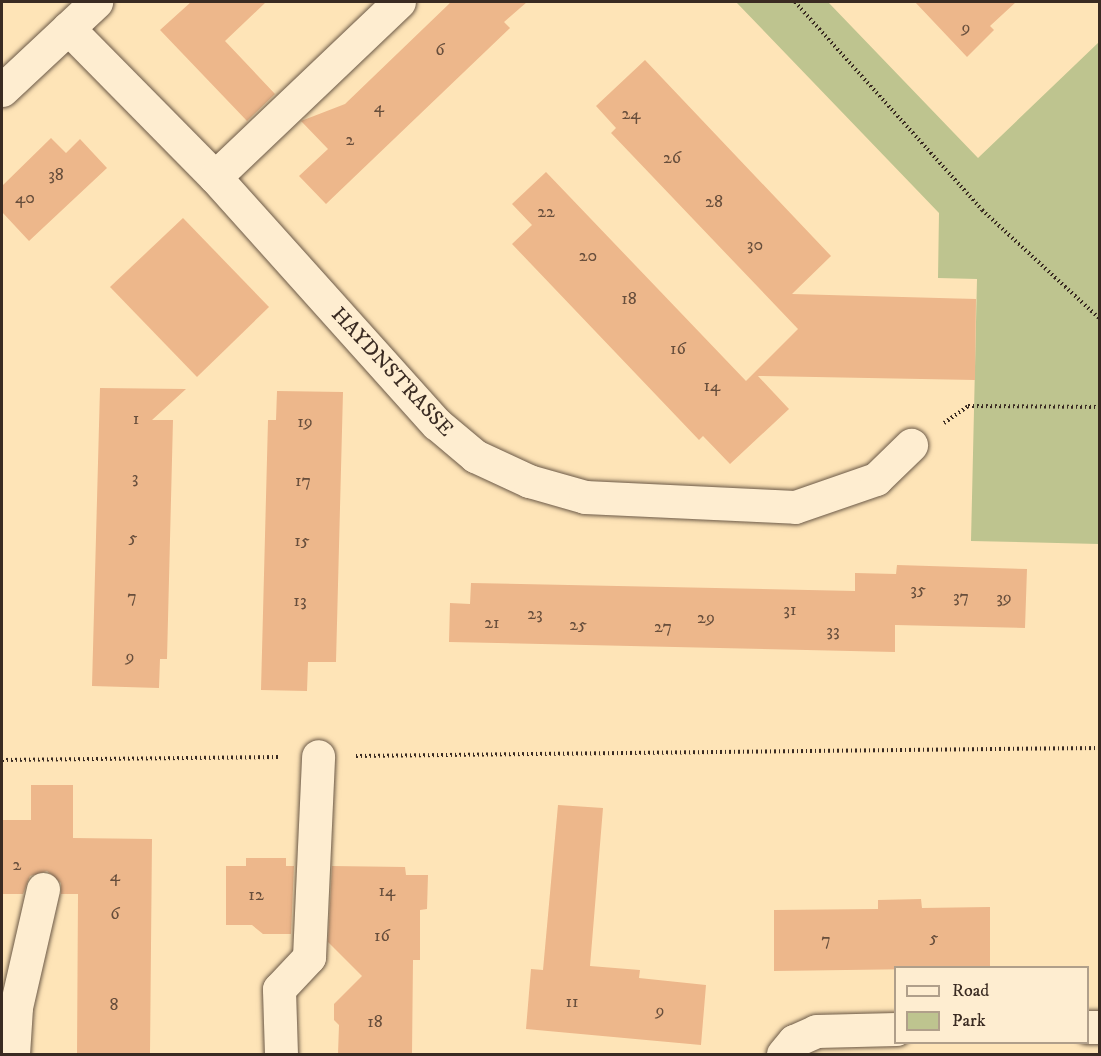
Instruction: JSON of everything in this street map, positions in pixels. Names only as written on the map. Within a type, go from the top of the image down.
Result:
[{"type":"street","points":[[2,90],[96,2]]},
{"type":"street","points":[[215,177],[399,2]]},
{"type":"street","name":"HAYDNSTRASSE","points":[[68,28],[215,177],[437,424],[475,456],[528,481],[585,497],[795,507],[876,479],[911,445]]},
{"type":"street","points":[[281,1054],[279,989],[309,957],[318,756]]},
{"type":"street","points":[[13,1054],[9,1006],[43,889]]},
{"type":"street","points":[[783,1054],[794,1041],[816,1031],[894,1029]]},
{"type":"path","points":[[795,2],[982,210],[1100,319]]},
{"type":"path","points":[[911,445],[968,406],[1100,407]]},
{"type":"path","points":[[2,760],[1100,748]]},
{"type":"green space","points":[[736,2],[828,2],[978,158],[1099,42],[1099,544],[971,541],[977,279],[938,278],[939,213]]},
{"type":"building","points":[[191,2],[266,2],[225,41],[275,94],[247,121],[160,30]]},
{"type":"building","points":[[451,2],[527,2],[504,22],[510,28],[326,204],[299,176],[328,149],[301,121],[345,104]]},
{"type":"building","points":[[915,2],[1016,2],[990,26],[994,30],[967,57]]},
{"type":"building","points":[[645,60],[831,256],[792,294],[976,299],[975,380],[758,376],[789,409],[730,464],[703,436],[699,440],[512,244],[532,225],[512,204],[546,172],[746,381],[798,329],[611,133],[616,128],[596,106]]},
{"type":"building","points":[[51,138],[66,153],[80,139],[107,168],[29,241],[2,212],[2,186]]},
{"type":"building","points":[[183,218],[269,307],[197,377],[110,287]]},
{"type":"building","points":[[100,388],[186,389],[152,420],[173,420],[167,659],[160,659],[159,688],[92,686]]},
{"type":"building","points":[[277,391],[343,392],[336,662],[308,662],[307,691],[261,690],[268,420],[276,420]]},
{"type":"building","points":[[897,565],[1027,569],[1025,628],[895,625],[895,652],[449,642],[450,603],[470,604],[471,583],[855,591],[855,573],[896,574]]},
{"type":"building","points":[[31,785],[73,785],[73,838],[152,839],[150,1054],[77,1054],[78,894],[61,894],[61,883],[47,871],[30,876],[23,894],[2,894],[2,820],[31,820]]},
{"type":"building","points":[[558,805],[603,808],[590,966],[640,970],[639,978],[706,985],[701,1045],[526,1029],[531,969],[543,970]]},
{"type":"building","points":[[246,858],[286,858],[286,866],[294,866],[291,934],[263,934],[252,925],[226,925],[226,866],[246,866]]},
{"type":"building","points":[[332,866],[405,867],[406,875],[428,875],[427,909],[420,910],[420,960],[413,960],[412,1054],[338,1054],[339,1025],[334,1020],[334,1004],[362,976],[328,942]]},
{"type":"building","points":[[921,899],[922,908],[990,907],[990,966],[894,966],[894,969],[774,971],[774,910],[878,909],[878,900]]}]
